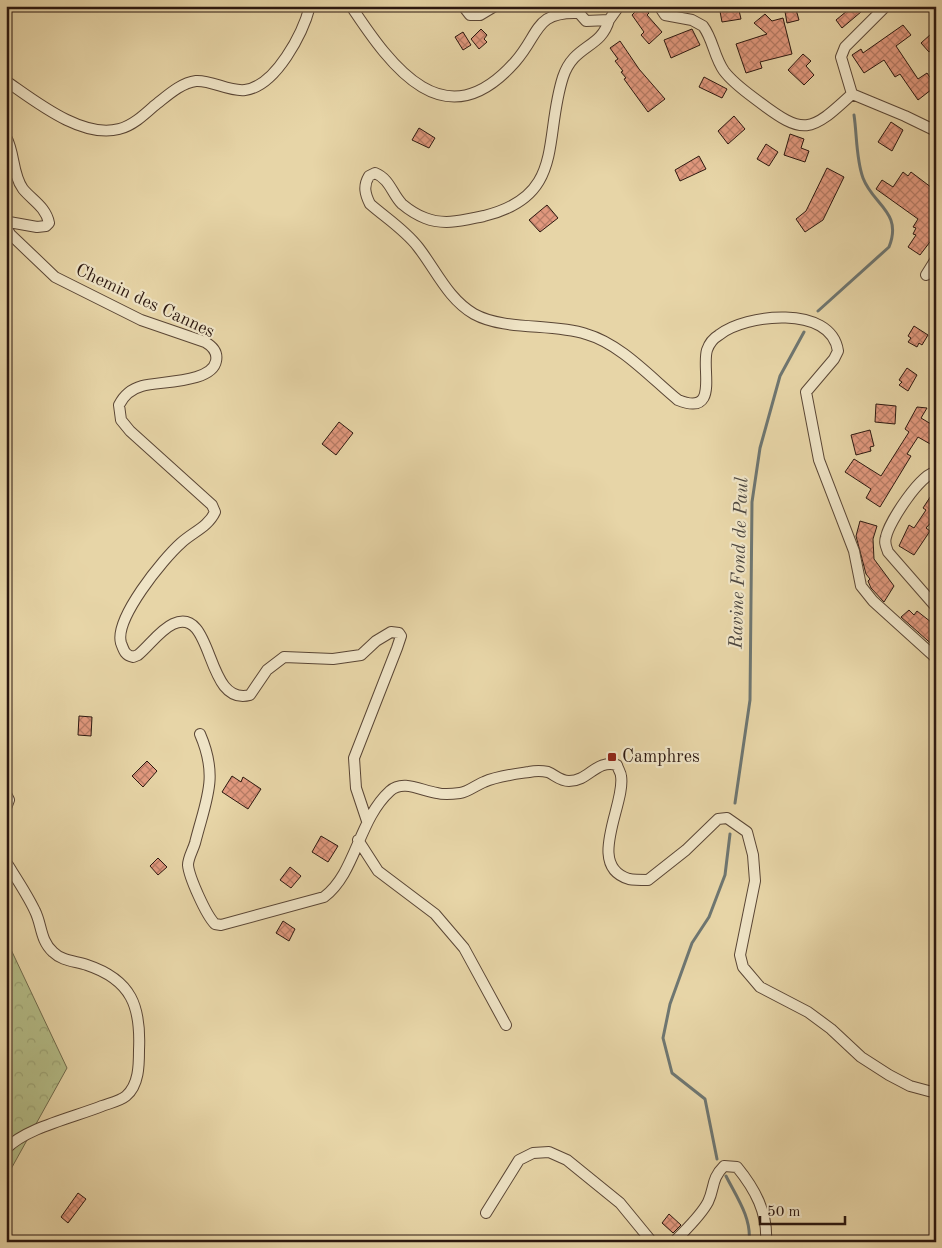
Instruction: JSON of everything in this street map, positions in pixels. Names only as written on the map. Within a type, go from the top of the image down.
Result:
[{"type":"street","points":[[6,82],[60,117],[90,129],[118,130],[131,124],[173,91],[197,81],[244,90],[265,81],[298,40],[310,6]]},
{"type":"street","points":[[351,6],[376,43],[401,71],[426,90],[448,97],[470,94],[494,81],[520,56],[538,26],[547,18],[557,13],[580,10],[586,21],[609,20]]},
{"type":"street","points":[[463,6],[470,15],[480,15],[496,6]]},
{"type":"street","points":[[619,6],[599,39],[571,60],[559,93],[548,160],[533,190],[517,204],[501,212],[465,221],[435,221],[424,218],[401,203],[385,178],[375,173],[369,176],[365,184],[370,204],[418,246],[463,307],[489,320],[558,328],[587,334],[602,340],[678,400],[688,404],[699,402],[706,394],[707,350],[725,330],[765,319],[789,317],[808,320],[822,326],[832,336],[838,351],[834,359],[809,388],[806,398],[819,460],[854,551],[858,581],[874,601],[936,658]]},
{"type":"street","points":[[659,6],[665,15],[692,20],[703,26],[724,71],[736,84],[782,120],[794,126],[807,126],[828,116],[852,94]]},
{"type":"street","points":[[852,94],[842,57],[845,47],[886,6]]},
{"type":"street","points":[[852,94],[936,131]]},
{"type":"street","name":"Chemin des Cannes","points":[[6,137],[12,150],[18,181],[44,210],[49,223],[40,228],[17,222],[6,223],[10,234],[55,276],[141,320],[205,342],[213,348],[216,355],[214,365],[205,374],[141,386],[129,391],[119,405],[120,420],[212,505],[215,512],[211,520],[180,544],[133,602],[120,633],[124,652],[128,656],[138,655],[172,624],[183,622],[192,624],[200,632],[224,685],[238,696],[244,696],[250,695],[267,670],[284,657],[333,659],[361,655],[376,641],[392,632],[399,633],[401,636],[397,648],[354,758],[356,788],[367,821]]},
{"type":"street","points":[[926,275],[936,259]]},
{"type":"street","points":[[936,472],[923,478],[916,486],[889,528],[885,544],[888,552],[936,608]]},
{"type":"street","points":[[200,734],[206,750],[211,780],[194,848],[188,862],[189,873],[209,918],[214,924],[221,925],[324,897],[335,889],[367,821],[389,792],[397,786],[414,787],[438,794],[462,793],[485,781],[530,772],[547,772],[568,781],[578,779],[603,763],[610,763],[617,765],[622,777],[608,849],[610,864],[617,872],[629,879],[648,880],[686,850],[718,819],[727,818],[747,832],[753,855],[755,881],[740,955],[743,967],[760,986],[808,1012],[832,1029],[861,1057],[910,1086],[936,1093]]},
{"type":"street","points":[[6,794],[9,800],[6,808]]},
{"type":"street","points":[[358,840],[378,871],[435,914],[464,948],[506,1025]]},
{"type":"street","points":[[6,862],[36,912],[45,943],[59,957],[90,966],[112,978],[133,999],[140,1025],[139,1068],[128,1095],[60,1122],[27,1132],[6,1149]]},
{"type":"street","points":[[486,1213],[519,1160],[533,1153],[549,1152],[567,1160],[620,1203],[652,1242]]},
{"type":"street","points":[[674,1242],[696,1219],[708,1202],[715,1175],[724,1166],[737,1168],[753,1187],[767,1224],[766,1242]]},
{"type":"green space","points":[[6,939],[67,1068],[6,1178]]},
{"type":"building","points":[[641,6],[649,13],[647,15],[662,32],[649,44],[641,35],[644,32],[632,15]]},
{"type":"building","points":[[719,6],[738,6],[741,19],[722,22]]},
{"type":"building","points":[[784,6],[795,6],[799,20],[787,23]]},
{"type":"building","points":[[853,6],[868,6],[842,28],[836,20]]},
{"type":"building","points":[[765,14],[772,21],[783,18],[792,54],[760,62],[762,68],[746,73],[736,44],[767,34],[754,23]]},
{"type":"building","points":[[903,25],[911,35],[896,46],[918,79],[927,73],[936,86],[918,100],[900,74],[895,77],[884,60],[864,73],[852,55],[861,49],[863,53]]},
{"type":"building","points":[[481,29],[487,35],[484,39],[487,42],[479,49],[471,39]]},
{"type":"building","points":[[692,29],[700,45],[671,58],[664,40]]},
{"type":"building","points":[[463,32],[471,45],[463,50],[455,37]]},
{"type":"building","points":[[931,34],[936,40],[936,47],[929,52],[921,43]]},
{"type":"building","points":[[620,41],[639,69],[665,99],[648,112],[624,79],[626,78],[621,72],[623,71],[615,61],[618,59],[610,48]]},
{"type":"building","points":[[803,54],[811,61],[806,66],[814,75],[804,85],[788,70]]},
{"type":"building","points":[[704,77],[727,89],[722,98],[699,87]]},
{"type":"building","points":[[734,116],[745,129],[728,144],[718,131]]},
{"type":"building","points":[[891,122],[903,130],[892,151],[878,142]]},
{"type":"building","points":[[419,128],[435,138],[429,148],[412,140]]},
{"type":"building","points":[[790,134],[804,139],[801,148],[809,151],[805,162],[784,155]]},
{"type":"building","points":[[766,144],[778,152],[769,166],[757,159]]},
{"type":"building","points":[[699,156],[706,169],[680,181],[675,170]]},
{"type":"building","points":[[827,168],[844,177],[823,220],[805,232],[796,219],[806,211]]},
{"type":"building","points":[[903,172],[908,176],[911,172],[936,191],[936,234],[920,255],[908,247],[916,235],[913,234],[916,228],[913,227],[918,219],[876,189],[882,180],[893,187]]},
{"type":"building","points":[[547,205],[558,218],[540,232],[529,220]]},
{"type":"building","points":[[914,326],[928,335],[922,345],[919,343],[917,347],[908,342],[911,338],[908,336]]},
{"type":"building","points":[[907,368],[917,375],[908,391],[899,385],[902,382],[899,380]]},
{"type":"building","points":[[876,404],[896,406],[895,424],[875,422]]},
{"type":"building","points":[[917,407],[927,408],[921,418],[936,427],[936,437],[932,445],[918,437],[907,454],[911,456],[880,507],[866,498],[871,489],[845,472],[854,459],[881,476],[909,432],[905,429]]},
{"type":"building","points":[[339,422],[353,433],[336,455],[322,444]]},
{"type":"building","points":[[870,430],[874,446],[870,447],[871,451],[856,455],[851,435]]},
{"type":"building","points":[[936,488],[936,517],[926,528],[930,531],[914,555],[899,546],[909,525],[914,528],[926,510],[923,508]]},
{"type":"building","points":[[860,521],[877,526],[873,539],[874,559],[894,586],[884,602],[871,588],[868,581],[870,579],[866,574],[856,536]]},
{"type":"building","points":[[909,610],[914,615],[917,611],[936,626],[936,648],[901,617]]},
{"type":"building","points":[[79,716],[92,717],[91,736],[78,735]]},
{"type":"building","points":[[147,761],[157,771],[143,787],[132,776]]},
{"type":"building","points":[[232,776],[241,782],[243,777],[261,789],[248,809],[222,792]]},
{"type":"building","points":[[321,836],[338,846],[328,862],[312,852]]},
{"type":"building","points":[[158,858],[167,867],[158,875],[150,866]]},
{"type":"building","points":[[290,867],[301,876],[291,888],[280,880]]},
{"type":"building","points":[[283,921],[295,929],[289,941],[276,933]]},
{"type":"building","points":[[78,1193],[86,1199],[68,1223],[61,1217]]},
{"type":"building","points":[[669,1214],[681,1225],[673,1233],[662,1223]]},
{"type":"waterway","name":"Ravine Fond de Paul","points":[[818,311],[889,247],[892,235],[890,217],[863,178],[858,155],[854,115]]},
{"type":"waterway","name":"Ravine Fond de Paul","points":[[735,803],[750,700],[752,502],[760,448],[780,376],[804,332]]},
{"type":"waterway","name":"Ravine Fond de Paul","points":[[717,1159],[705,1099],[672,1073],[663,1038],[670,1004],[692,943],[709,917],[725,875],[730,834]]},
{"type":"waterway","name":"Ravine Fond de Paul","points":[[726,1176],[746,1216],[749,1242]]},
{"type":"place","name":"Camphres","points":[[612,757]]}]
